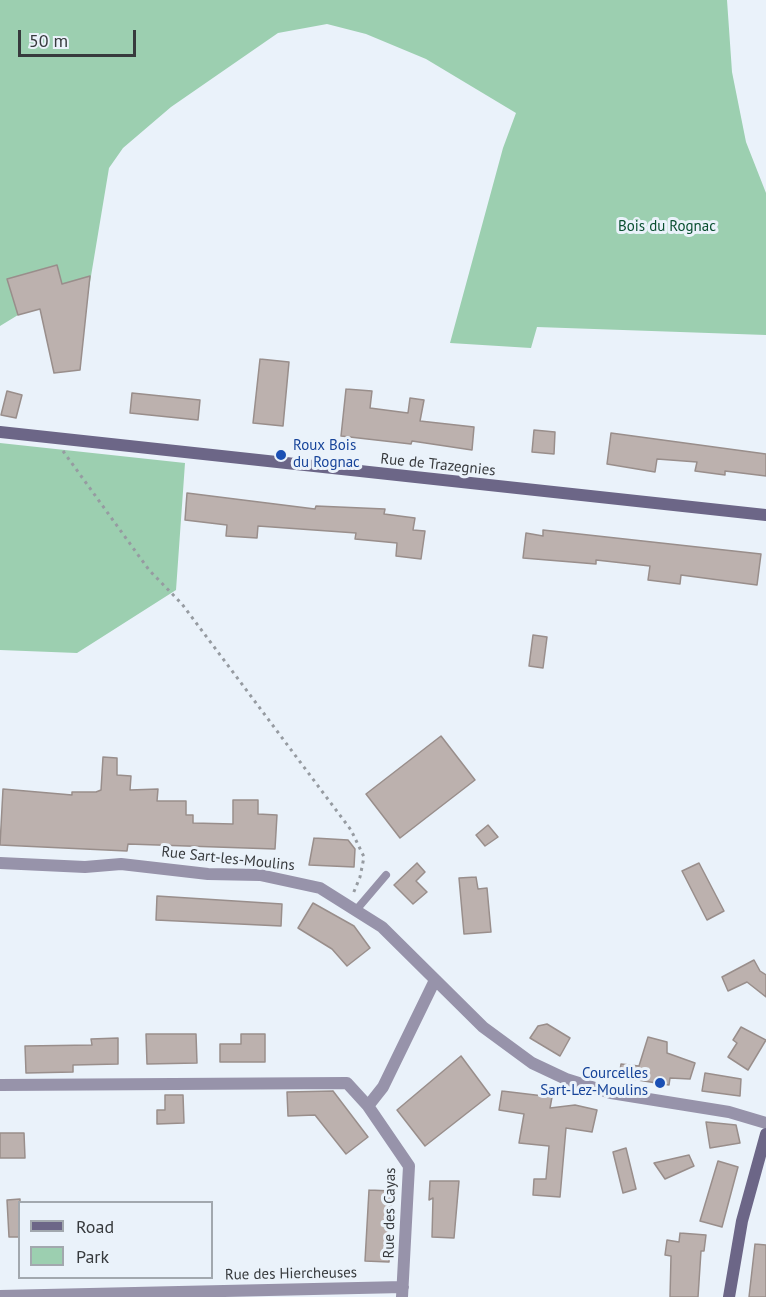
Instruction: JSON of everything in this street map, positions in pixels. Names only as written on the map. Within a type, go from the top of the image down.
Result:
[{"type":"main road","name":"Rue de Trazegnies","points":[[0,432],[63,441],[766,515]]},
{"type":"main road","points":[[729,1297],[742,1221],[766,1134]]},
{"type":"street","name":"Rue Sart-les-Moulins","points":[[0,863],[86,867],[121,864],[208,874],[260,875],[311,885],[352,907],[382,927],[502,1042],[532,1063],[566,1079],[611,1093],[729,1112],[766,1123]]},
{"type":"street","points":[[0,1084],[347,1083],[368,1106],[383,1087],[435,980]]},
{"type":"street","name":"Rue des Cayas","points":[[368,1106],[409,1166],[402,1292]]},
{"type":"street","name":"Rue des Hiercheuses","points":[[0,1296],[402,1292]]},
{"type":"lane","points":[[352,907],[386,875]]},
{"type":"path","points":[[63,441],[62,450],[149,570],[182,604],[351,830],[364,857],[352,907]]},
{"type":"green space","name":"Bois du Rognac","points":[[0,0],[727,0],[732,72],[746,142],[766,193],[766,335],[537,327],[531,348],[450,343],[503,148],[516,113],[426,59],[366,34],[327,24],[278,33],[171,107],[123,148],[109,168],[88,294],[66,300],[57,265],[7,279],[18,315],[0,326]]},
{"type":"green space","points":[[0,443],[185,463],[176,590],[77,653],[0,650]]},
{"type":"building","points":[[57,265],[62,284],[90,276],[80,370],[54,373],[40,309],[18,315],[7,279]]},
{"type":"building","points":[[260,359],[289,362],[283,426],[253,423]]},
{"type":"building","points":[[346,389],[372,391],[370,408],[408,413],[410,398],[424,400],[420,421],[474,427],[472,450],[412,441],[411,444],[341,436]]},
{"type":"building","points":[[7,391],[22,395],[16,418],[1,415]]},
{"type":"building","points":[[132,393],[200,400],[198,420],[130,413]]},
{"type":"building","points":[[534,430],[555,432],[554,454],[532,452]]},
{"type":"building","points":[[611,433],[766,454],[766,476],[725,471],[725,475],[695,471],[697,462],[657,459],[655,472],[607,464]]},
{"type":"building","points":[[187,493],[315,509],[316,506],[385,509],[384,514],[415,518],[413,530],[425,531],[421,559],[396,556],[397,543],[355,539],[356,533],[258,526],[257,538],[226,536],[227,525],[185,520]]},
{"type":"building","points":[[543,530],[761,554],[757,585],[681,575],[680,584],[648,580],[650,566],[596,560],[596,564],[523,558],[526,533],[543,536]]},
{"type":"building","points":[[533,635],[547,637],[543,668],[529,666]]},
{"type":"building","points":[[441,736],[475,780],[400,838],[366,794]]},
{"type":"building","points":[[103,757],[117,758],[117,775],[131,776],[130,790],[158,789],[157,801],[186,801],[186,815],[193,815],[193,823],[233,824],[233,800],[258,800],[258,814],[277,815],[275,849],[128,844],[127,851],[0,845],[3,789],[72,795],[72,792],[96,792],[101,790]]},
{"type":"building","points":[[488,825],[498,837],[485,846],[476,835]]},
{"type":"building","points":[[314,838],[348,840],[355,849],[354,867],[309,865]]},
{"type":"building","points":[[417,863],[425,872],[416,881],[427,892],[413,904],[394,885]]},
{"type":"building","points":[[699,863],[724,911],[707,920],[682,871]]},
{"type":"building","points":[[476,877],[478,889],[487,888],[491,932],[464,934],[459,878]]},
{"type":"building","points":[[157,896],[282,904],[281,926],[156,920]]},
{"type":"building","points":[[313,903],[354,926],[370,948],[347,966],[332,949],[298,928]]},
{"type":"building","points":[[754,960],[760,971],[766,975],[766,997],[747,982],[728,991],[722,977]]},
{"type":"building","points":[[547,1024],[570,1038],[560,1056],[530,1038],[538,1026]]},
{"type":"building","points":[[741,1027],[766,1040],[748,1070],[728,1057],[737,1043],[733,1040]]},
{"type":"building","points":[[146,1034],[196,1034],[197,1063],[147,1064]]},
{"type":"building","points":[[241,1034],[265,1034],[265,1062],[220,1062],[220,1044],[241,1044]]},
{"type":"building","points":[[648,1037],[667,1042],[667,1053],[695,1063],[690,1079],[670,1078],[669,1085],[619,1077],[621,1064],[639,1066]]},
{"type":"building","points":[[118,1038],[118,1064],[73,1065],[73,1072],[26,1073],[25,1046],[92,1045],[91,1039]]},
{"type":"building","points":[[461,1056],[490,1095],[425,1146],[397,1110]]},
{"type":"building","points":[[705,1073],[741,1079],[740,1096],[702,1091]]},
{"type":"building","points":[[333,1091],[368,1137],[346,1154],[315,1115],[288,1116],[287,1092]]},
{"type":"building","points":[[502,1091],[552,1097],[550,1108],[575,1105],[597,1110],[592,1132],[566,1128],[560,1197],[533,1195],[534,1179],[546,1179],[549,1146],[519,1143],[524,1114],[499,1110]]},
{"type":"building","points":[[165,1095],[183,1095],[184,1123],[157,1124],[157,1110],[165,1110]]},
{"type":"building","points":[[706,1122],[736,1125],[740,1143],[710,1148]]},
{"type":"building","points":[[0,1133],[24,1133],[25,1158],[0,1158]]},
{"type":"building","points":[[626,1148],[636,1189],[623,1193],[613,1152]]},
{"type":"building","points":[[689,1155],[694,1166],[665,1179],[654,1163]]},
{"type":"building","points":[[718,1161],[738,1167],[722,1227],[700,1221]]},
{"type":"building","points":[[430,1181],[459,1181],[454,1238],[432,1237],[433,1198],[429,1200]]},
{"type":"building","points":[[369,1190],[392,1191],[389,1262],[365,1261]]},
{"type":"building","points":[[20,1199],[18,1201],[18,1237],[9,1237],[7,1200]]},
{"type":"building","points":[[680,1233],[706,1235],[704,1251],[701,1251],[698,1297],[670,1297],[671,1256],[665,1255],[667,1240],[679,1242]]},
{"type":"building","points":[[755,1244],[766,1245],[766,1297],[749,1297]]},
{"type":"place","name":"Roux Bois du Rognac","points":[[281,455]]},
{"type":"place","name":"Courcelles Sart-Lez-Moulins","points":[[660,1083]]}]
